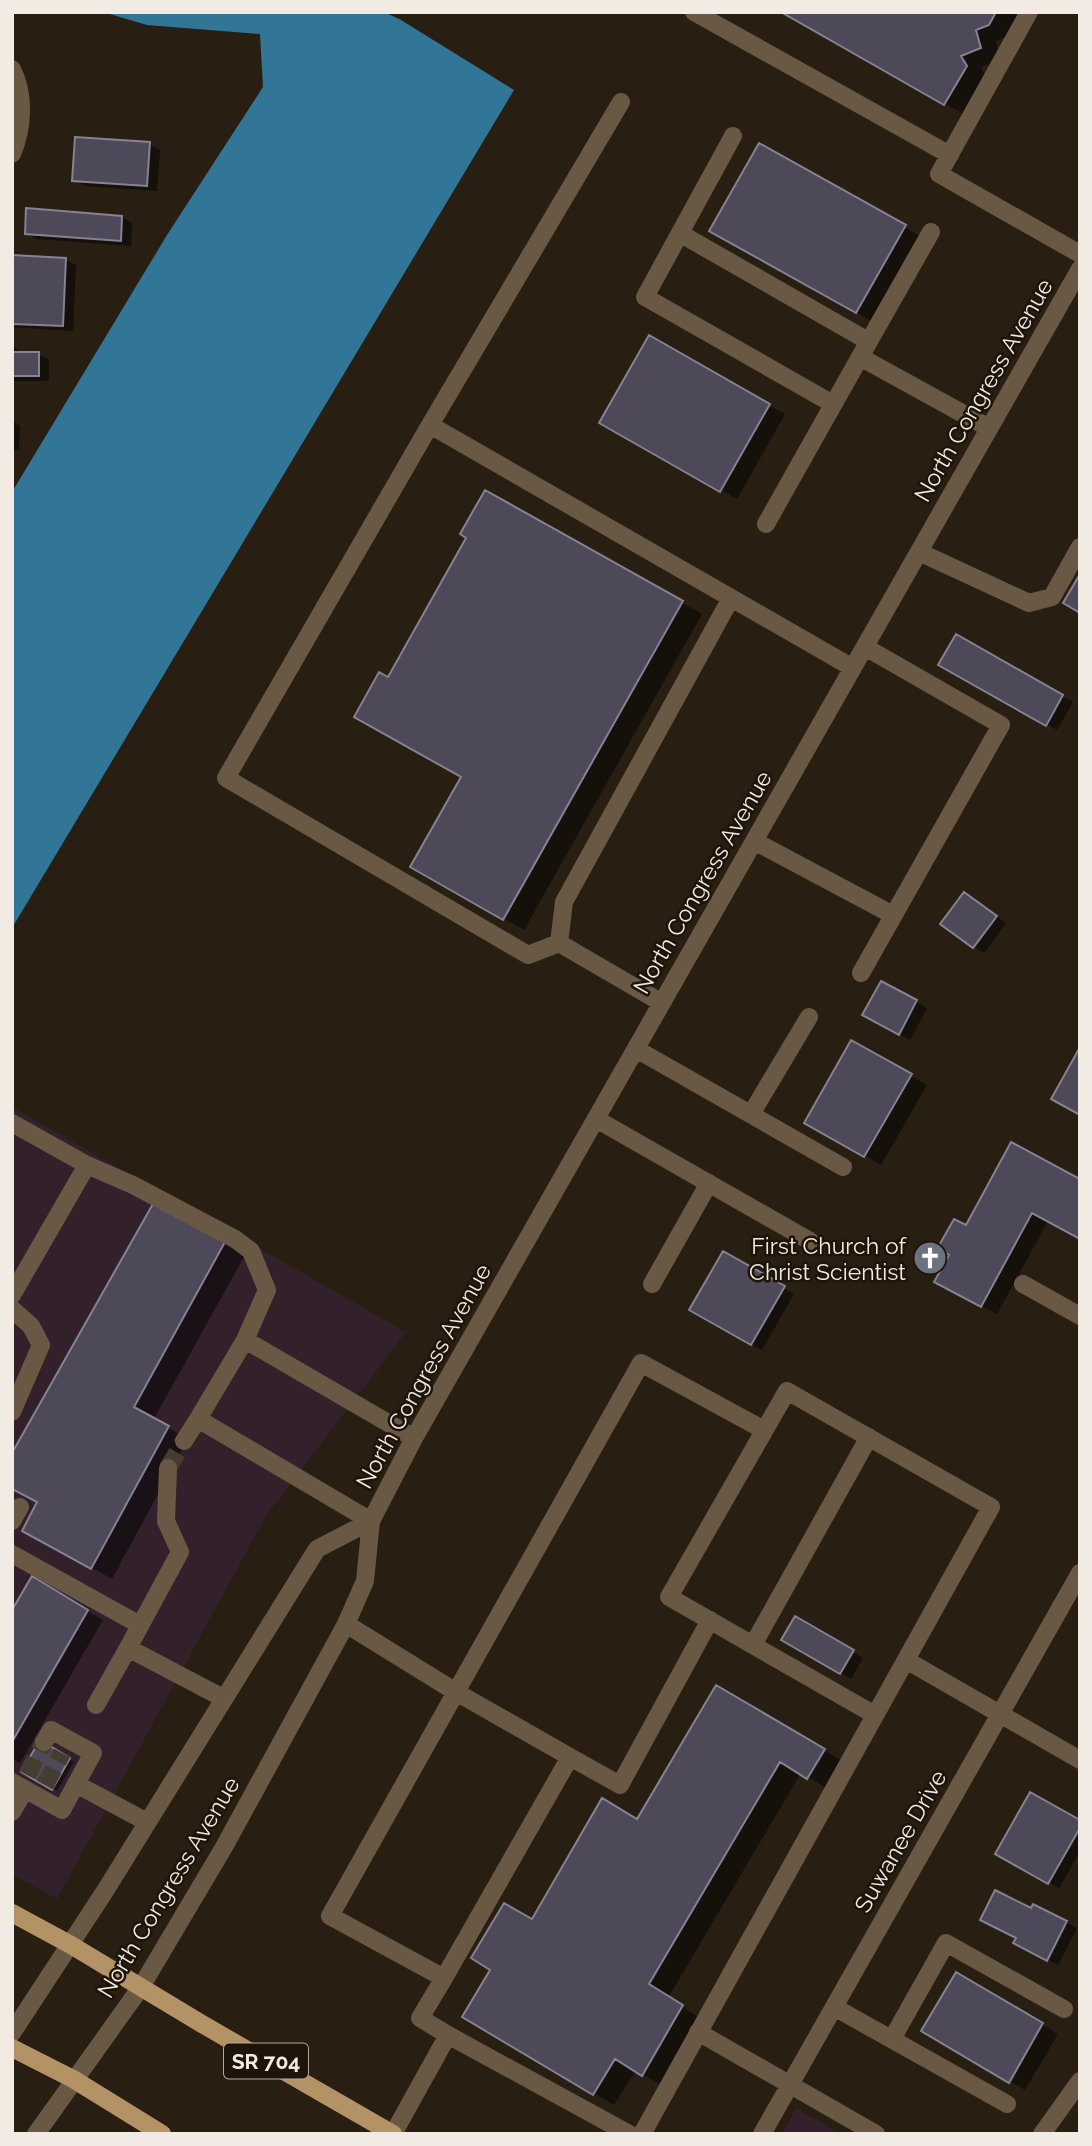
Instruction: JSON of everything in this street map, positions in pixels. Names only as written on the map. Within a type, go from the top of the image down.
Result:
[{"type":"main road","name":"SR 704","points":[[12,1913],[393,2134]]},
{"type":"main road","points":[[12,2048],[73,2080],[162,2134]]},
{"type":"street","points":[[694,12],[950,155]]},
{"type":"street","points":[[1028,12],[939,174],[1080,254]]},
{"type":"street","points":[[12,69],[20,100],[20,126],[12,154]]},
{"type":"street","points":[[559,943],[528,955],[226,778],[621,102]]},
{"type":"street","points":[[733,136],[645,297],[833,404]]},
{"type":"street","points":[[766,524],[931,232]]},
{"type":"street","points":[[681,234],[989,428]]},
{"type":"street","name":"North Congress Avenue","points":[[36,2134],[141,1987],[224,1847],[346,1624],[365,1581],[371,1521],[414,1438],[1080,270]]},
{"type":"street","points":[[430,425],[853,668]]},
{"type":"street","points":[[919,552],[1029,603],[1052,597],[1080,547]]},
{"type":"street","points":[[559,943],[564,902],[731,598]]},
{"type":"street","points":[[861,973],[1001,725],[865,646]]},
{"type":"street","points":[[754,841],[894,915]]},
{"type":"street","points":[[559,943],[662,1003]]},
{"type":"street","points":[[751,1114],[809,1017]]},
{"type":"street","points":[[636,1049],[843,1167]]},
{"type":"street","points":[[596,1119],[810,1241]]},
{"type":"street","points":[[12,1123],[87,1165],[133,1185],[235,1239],[251,1251],[267,1290],[245,1340],[184,1441]]},
{"type":"street","points":[[12,1295],[87,1165]]},
{"type":"street","points":[[652,1284],[709,1183]]},
{"type":"street","points":[[1023,1284],[1080,1316]]},
{"type":"street","points":[[12,1309],[31,1326],[41,1345],[12,1412]]},
{"type":"street","points":[[245,1340],[414,1438]]},
{"type":"street","points":[[444,1978],[330,1916],[641,1363],[764,1430]]},
{"type":"street","points":[[642,2134],[991,1507],[787,1391],[669,1597],[875,1714]]},
{"type":"street","points":[[198,1419],[371,1521]]},
{"type":"street","points":[[753,1645],[869,1437]]},
{"type":"street","points":[[96,1705],[180,1552],[166,1521],[168,1468]]},
{"type":"street","name":"North Congress Avenue","points":[[12,2033],[71,1945],[317,1549],[371,1521]]},
{"type":"street","points":[[12,1554],[140,1625]]},
{"type":"street","name":"Suwanee Drive","points":[[762,2134],[1080,1573]]},
{"type":"street","points":[[346,1624],[456,1692],[620,1785],[710,1620]]},
{"type":"street","points":[[128,1648],[223,1698]]},
{"type":"street","points":[[906,1660],[1080,1760]]},
{"type":"street","points":[[13,1808],[28,1786],[62,1810],[93,1753],[66,1746],[51,1730],[44,1742]]},
{"type":"street","points":[[570,1757],[420,2018],[629,2134]]},
{"type":"street","points":[[76,1784],[147,1822]]},
{"type":"street","points":[[892,2039],[946,1943],[1064,2009]]},
{"type":"street","points":[[834,2007],[1007,2104]]},
{"type":"street","points":[[698,2032],[876,2134]]},
{"type":"street","points":[[393,2134],[449,2035]]},
{"type":"street","points":[[1042,2134],[1080,2081]]},
{"type":"shaded area","points":[[12,1107],[406,1332],[266,1516],[57,1899],[12,1874]]},
{"type":"shaded area","points":[[796,2108],[841,2134],[782,2134]]},
{"type":"water","points":[[103,12],[384,12],[514,90],[12,928],[12,492],[167,235],[263,87],[260,34],[147,25]]},
{"type":"building","points":[[781,12],[996,12],[989,25],[976,30],[981,48],[961,56],[967,66],[944,105]]},
{"type":"building","points":[[75,137],[150,142],[147,186],[72,181]]},
{"type":"building","points":[[759,143],[906,225],[856,313],[709,231]]},
{"type":"building","points":[[26,208],[122,216],[121,241],[25,234]]},
{"type":"building","points":[[12,255],[66,258],[63,326],[12,324]]},
{"type":"building","points":[[649,335],[770,404],[720,492],[599,423]]},
{"type":"building","points":[[12,352],[39,352],[39,376],[12,376]]},
{"type":"building","points":[[485,490],[683,601],[503,920],[410,867],[461,777],[354,717],[379,672],[388,677],[466,538],[460,534]]},
{"type":"building","points":[[1080,574],[1080,613],[1063,603]]},
{"type":"building","points":[[956,634],[1063,695],[1046,726],[938,665]]},
{"type":"building","points":[[964,892],[997,916],[973,948],[940,924]]},
{"type":"building","points":[[881,981],[917,1000],[899,1035],[862,1015]]},
{"type":"building","points":[[851,1040],[912,1074],[864,1157],[804,1123]]},
{"type":"building","points":[[1080,1047],[1080,1115],[1051,1099]]},
{"type":"building","points":[[1011,1142],[1080,1179],[1080,1239],[1032,1213],[981,1307],[934,1282],[949,1255],[937,1249],[954,1219],[966,1225]]},
{"type":"building","points":[[154,1202],[225,1242],[134,1407],[169,1426],[91,1569],[22,1531],[37,1502],[12,1489],[12,1453]]},
{"type":"building","points":[[723,1251],[785,1286],[751,1345],[689,1310]]},
{"type":"building","points":[[32,1576],[88,1610],[12,1742],[12,1610]]},
{"type":"building","points":[[795,1616],[854,1650],[840,1674],[781,1640]]},
{"type":"building","points":[[716,1685],[825,1749],[807,1779],[780,1762],[649,1984],[683,2005],[642,2076],[615,2059],[593,2095],[462,2017],[490,1970],[471,1958],[504,1903],[532,1919],[602,1798],[637,1819]]},
{"type":"building","points":[[40,1740],[70,1758],[52,1790],[21,1772]]},
{"type":"building","points":[[1030,1792],[1080,1820],[1080,1828],[1048,1884],[995,1854]]},
{"type":"building","points":[[995,1890],[1031,1908],[1033,1904],[1067,1921],[1047,1961],[1013,1943],[1016,1938],[980,1920]]},
{"type":"building","points":[[956,1972],[1043,2023],[1009,2083],[921,2031]]},
{"type":"tunnel","points":[[168,1468],[184,1441]]},
{"type":"tunnel","points":[[27,1775],[44,1742]]},
{"type":"tunnel","points":[[45,1785],[62,1753]]},
{"type":"place","name":"First Church of Christ Scientist","points":[[930,1258]]}]
